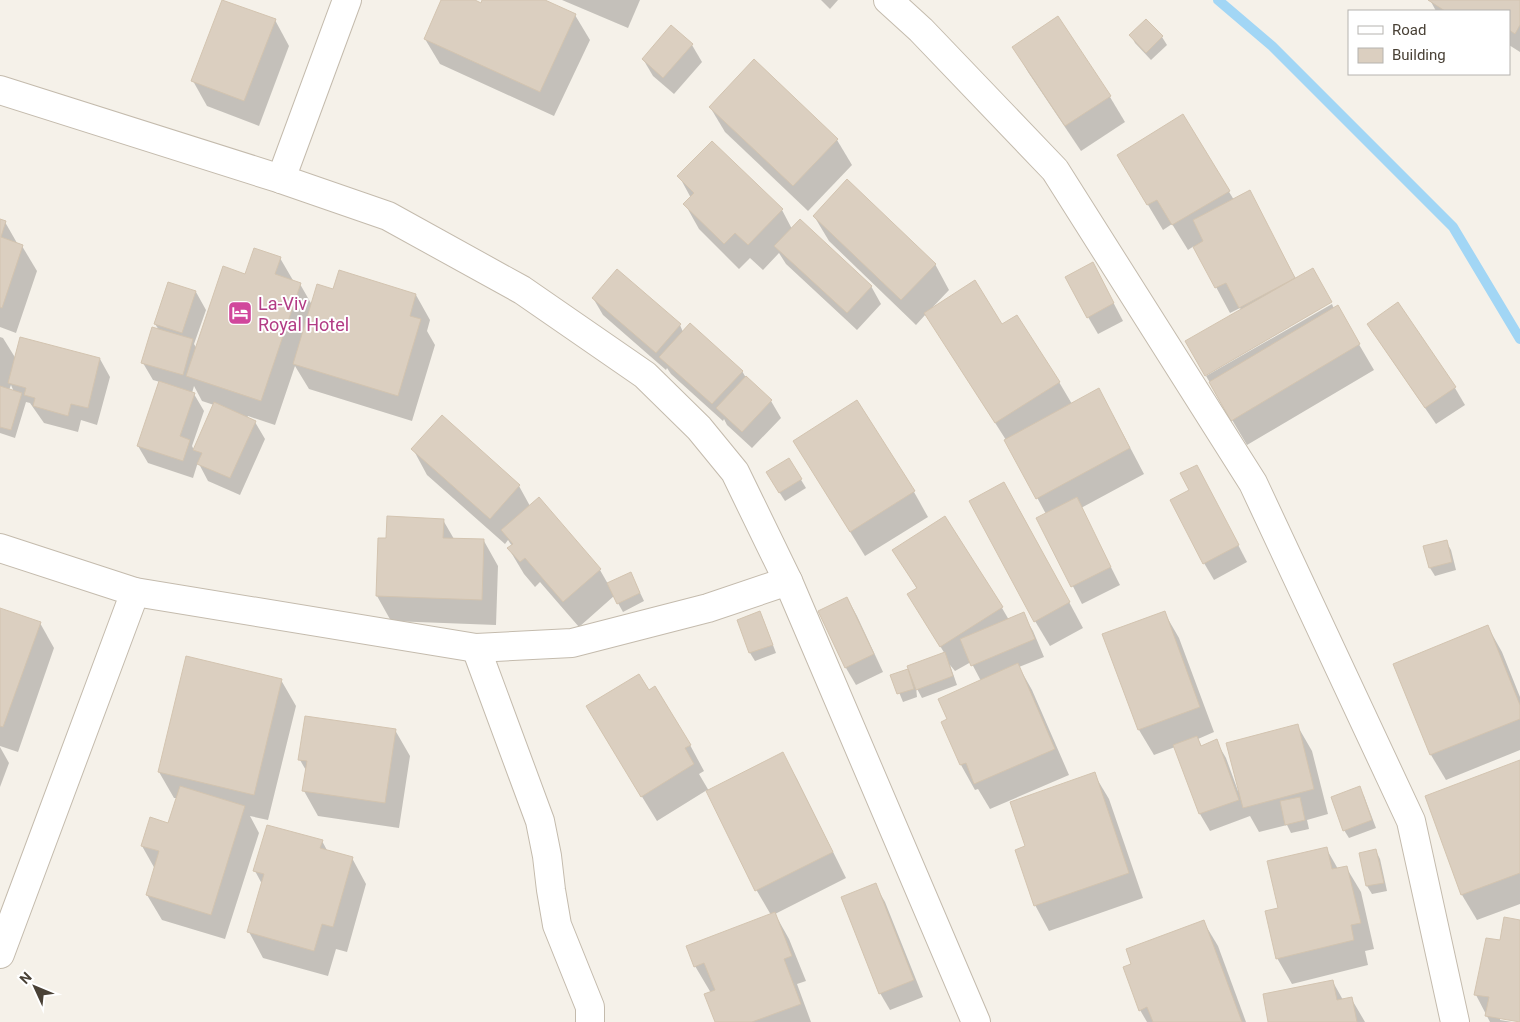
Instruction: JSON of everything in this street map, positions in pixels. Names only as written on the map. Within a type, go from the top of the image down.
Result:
[{"type":"street","points":[[281,178],[347,0]]},
{"type":"street","points":[[888,0],[921,30],[1055,170],[1254,483],[1411,821],[1456,1022]]},
{"type":"street","points":[[0,90],[281,178],[388,216],[522,290],[645,375],[699,428],[735,472],[788,581],[976,1022]]},
{"type":"street","points":[[0,548],[135,592],[476,648],[572,643],[708,608],[788,581]]},
{"type":"street","points":[[0,954],[135,592]]},
{"type":"street","points":[[476,648],[540,821],[558,926],[590,1006],[590,1022]]},
{"type":"building","points":[[222,0],[276,19],[244,101],[191,81]]},
{"type":"building","points":[[441,0],[475,0],[481,3],[482,0],[545,0],[576,14],[540,92],[424,39]]},
{"type":"building","points":[[1428,0],[1520,0],[1520,25],[1515,34],[1510,31],[1510,10],[1443,10]]},
{"type":"building","points":[[1058,16],[1111,96],[1065,126],[1012,47]]},
{"type":"building","points":[[1146,19],[1163,36],[1146,53],[1129,35]]},
{"type":"building","points":[[671,25],[693,44],[663,78],[642,59]]},
{"type":"building","points":[[754,59],[838,139],[793,186],[709,107]]},
{"type":"building","points":[[1183,114],[1230,191],[1172,225],[1157,200],[1147,205],[1117,155]]},
{"type":"building","points":[[712,141],[783,209],[748,245],[735,233],[724,244],[683,204],[694,193],[677,176]]},
{"type":"building","points":[[847,179],[936,264],[901,300],[813,216]]},
{"type":"building","points":[[1250,190],[1295,278],[1239,308],[1226,283],[1215,288],[1193,247],[1203,241],[1193,220]]},
{"type":"building","points":[[0,219],[6,221],[1,237],[23,245],[2,308],[0,307]]},
{"type":"building","points":[[800,219],[872,286],[847,313],[774,246]]},
{"type":"building","points":[[254,248],[281,257],[275,274],[301,283],[261,401],[186,376],[223,266],[245,274]]},
{"type":"building","points":[[1093,262],[1114,303],[1087,318],[1065,277]]},
{"type":"building","points":[[1313,268],[1332,302],[1205,376],[1185,341]]},
{"type":"building","points":[[617,269],[681,324],[656,353],[592,298]]},
{"type":"building","points":[[339,270],[416,294],[410,316],[421,319],[398,396],[293,364],[317,284],[333,289]]},
{"type":"building","points":[[975,280],[1002,324],[1017,315],[1060,382],[995,423],[924,313]]},
{"type":"building","points":[[168,282],[196,291],[182,333],[154,324]]},
{"type":"building","points":[[1398,302],[1456,387],[1425,408],[1367,324]]},
{"type":"building","points":[[1338,305],[1360,344],[1231,421],[1209,382]]},
{"type":"building","points":[[690,323],[743,371],[712,404],[659,357]]},
{"type":"building","points":[[152,327],[193,339],[183,375],[141,363]]},
{"type":"building","points":[[20,337],[100,358],[88,408],[71,404],[68,416],[33,406],[35,398],[24,395],[26,388],[8,383]]},
{"type":"building","points":[[746,376],[772,400],[742,432],[716,408]]},
{"type":"building","points":[[159,381],[195,393],[180,436],[190,440],[183,461],[137,446]]},
{"type":"building","points":[[0,386],[22,393],[11,430],[0,427]]},
{"type":"building","points":[[1099,388],[1130,448],[1036,499],[1004,440]]},
{"type":"building","points":[[857,400],[915,491],[850,532],[793,441]]},
{"type":"building","points":[[214,402],[256,421],[230,478],[197,464],[202,453],[193,450]]},
{"type":"building","points":[[442,415],[520,485],[490,519],[411,449]]},
{"type":"building","points":[[789,458],[802,479],[779,493],[766,472]]},
{"type":"building","points":[[1197,465],[1239,545],[1203,564],[1170,500],[1189,490],[1180,473]]},
{"type":"building","points":[[1004,482],[1070,602],[1034,622],[969,501]]},
{"type":"building","points":[[539,497],[601,569],[563,602],[525,558],[520,562],[507,548],[513,544],[501,530]]},
{"type":"building","points":[[1077,497],[1111,567],[1071,587],[1036,518]]},
{"type":"building","points":[[387,516],[444,519],[443,538],[484,539],[482,600],[376,596],[378,538],[386,538]]},
{"type":"building","points":[[945,516],[1003,607],[940,647],[907,594],[917,588],[892,550]]},
{"type":"building","points":[[1447,540],[1452,562],[1429,568],[1423,546]]},
{"type":"building","points":[[631,572],[640,593],[617,604],[607,583]]},
{"type":"building","points":[[847,597],[874,654],[845,668],[818,611]]},
{"type":"building","points":[[0,608],[41,622],[3,727],[0,726]]},
{"type":"building","points":[[760,611],[773,645],[749,653],[737,620]]},
{"type":"building","points":[[1165,611],[1200,707],[1138,730],[1102,634]]},
{"type":"building","points":[[1024,612],[1035,639],[971,666],[960,639]]},
{"type":"building","points":[[1488,625],[1520,705],[1520,719],[1430,755],[1393,664]]},
{"type":"building","points":[[945,652],[953,676],[916,690],[907,666]]},
{"type":"building","points":[[186,656],[282,679],[254,795],[158,772]]},
{"type":"building","points":[[1018,663],[1055,749],[974,784],[966,763],[960,765],[941,722],[947,719],[938,699]]},
{"type":"building","points":[[908,669],[914,689],[897,694],[890,675]]},
{"type":"building","points":[[639,674],[649,690],[655,686],[691,745],[685,748],[694,764],[641,797],[586,706]]},
{"type":"building","points":[[305,716],[396,729],[385,803],[302,791],[307,761],[298,760]]},
{"type":"building","points":[[1298,724],[1314,789],[1243,808],[1226,743]]},
{"type":"building","points":[[1197,736],[1201,746],[1217,739],[1239,800],[1199,814],[1173,745]]},
{"type":"building","points":[[783,752],[833,852],[755,891],[706,791]]},
{"type":"building","points":[[1520,760],[1520,873],[1461,895],[1425,796]]},
{"type":"building","points":[[1095,772],[1129,873],[1034,906],[1015,850],[1025,846],[1010,802]]},
{"type":"building","points":[[180,786],[245,806],[211,915],[146,895],[159,851],[141,846],[150,817],[168,823]]},
{"type":"building","points":[[1360,786],[1372,820],[1343,831],[1331,797]]},
{"type":"building","points":[[1300,797],[1305,820],[1285,825],[1280,801]]},
{"type":"building","points":[[267,825],[323,840],[320,848],[353,857],[333,927],[322,924],[314,951],[247,932],[264,874],[253,871]]},
{"type":"building","points":[[1327,847],[1332,869],[1347,866],[1361,923],[1351,925],[1354,940],[1276,959],[1265,911],[1278,908],[1267,861]]},
{"type":"building","points":[[1376,849],[1384,883],[1366,886],[1359,853]]},
{"type":"building","points":[[876,883],[914,980],[879,994],[841,897]]},
{"type":"building","points":[[775,912],[792,956],[784,959],[801,1004],[752,1022],[715,1022],[704,994],[715,990],[704,963],[694,967],[686,946]]},
{"type":"building","points":[[1504,917],[1520,920],[1520,1022],[1485,1016],[1489,997],[1474,995],[1486,938],[1500,940]]},
{"type":"building","points":[[1204,920],[1242,1022],[1153,1022],[1147,1007],[1139,1011],[1123,967],[1131,964],[1126,949]]},
{"type":"building","points":[[1333,980],[1337,1000],[1352,997],[1357,1022],[1268,1022],[1263,994]]},
{"type":"waterway","points":[[1218,0],[1272,46],[1453,227],[1520,339]]},
{"type":"place","name":"La-Viv Royal Hotel","points":[[240,313]]}]
